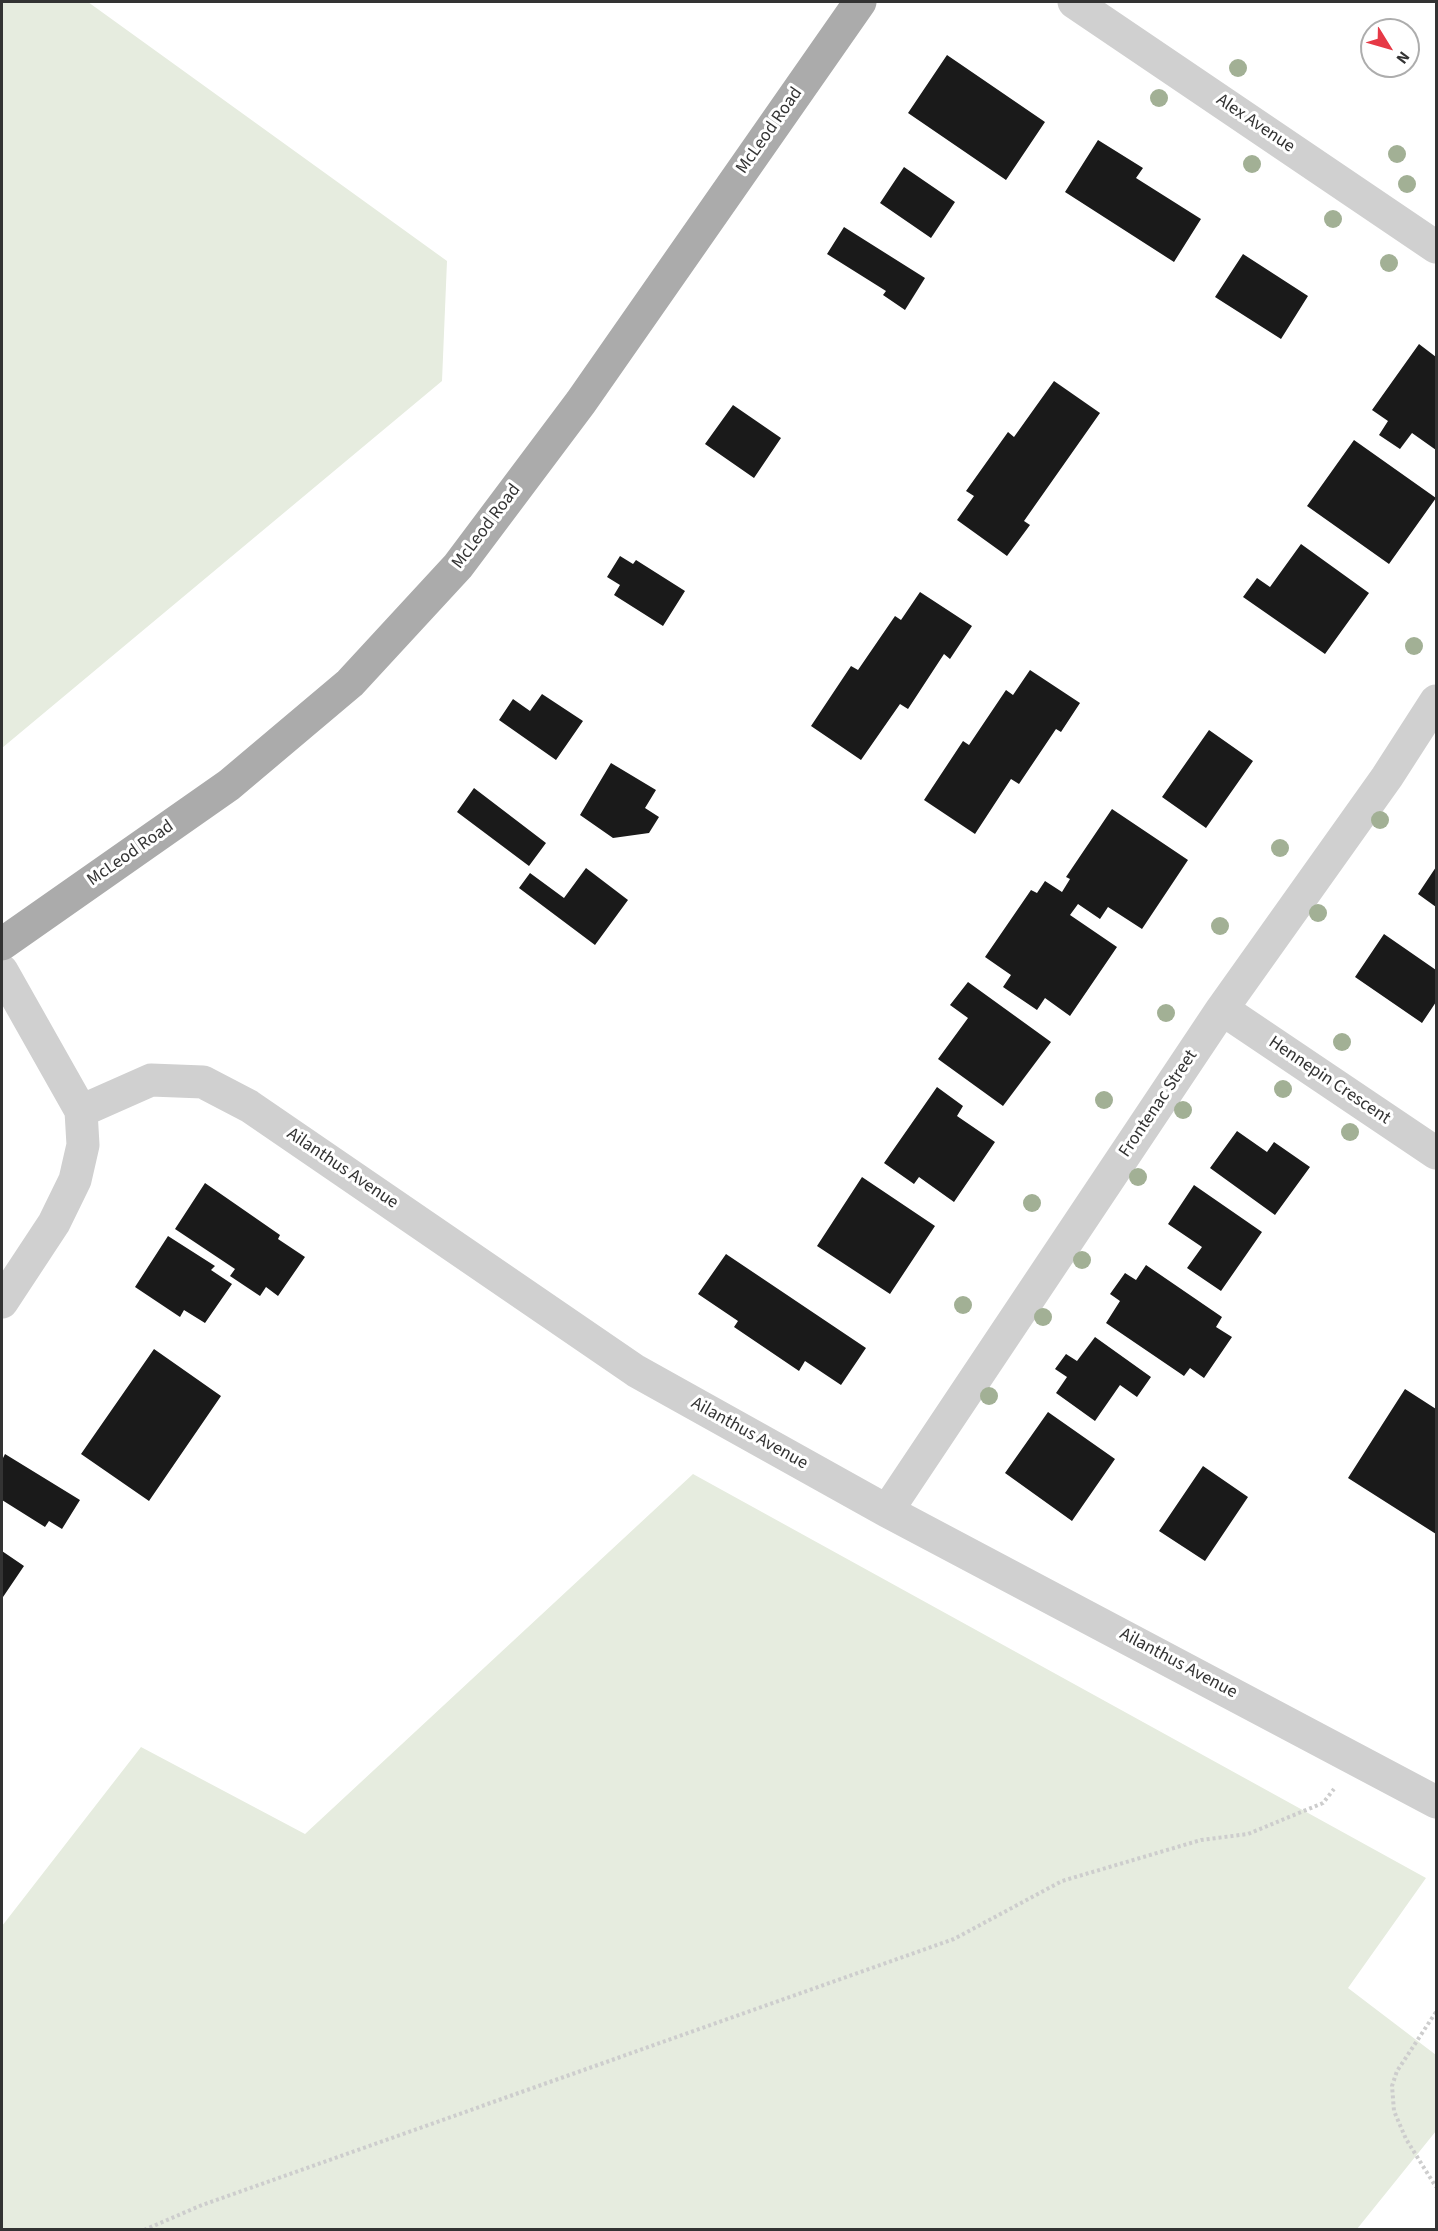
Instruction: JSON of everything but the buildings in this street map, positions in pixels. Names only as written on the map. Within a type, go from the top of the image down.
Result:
[{"type":"main road","name":"McLeod Road","points":[[2,944],[230,785],[350,683],[450,575],[581,402],[860,2]]},
{"type":"street","name":"Alex Avenue","points":[[1074,2],[1437,247]]},
{"type":"street","name":"Frontenac Street","points":[[887,1511],[1222,1008],[1387,777],[1437,701]]},
{"type":"street","points":[[2,971],[81,1111],[83,1145],[75,1180],[54,1223],[2,1302]]},
{"type":"street","name":"Hennepin Crescent","points":[[1222,1008],[1437,1153]]},
{"type":"street","name":"Ailanthus Avenue","points":[[81,1111],[152,1080],[204,1082],[249,1106],[636,1371],[887,1511],[1437,1802]]},
{"type":"path","points":[[144,2229],[202,2205],[954,1939],[1062,1881],[1201,1840],[1248,1834],[1323,1803],[1357,1759]]},
{"type":"path","points":[[1437,2012],[1396,2071],[1392,2086],[1394,2110],[1406,2139],[1437,2187]]},
{"type":"shaded area","points":[[2,2],[88,2],[447,261],[442,381],[2,748]]},
{"type":"shaded area","points":[[693,1474],[1426,1878],[1348,1988],[1436,2055],[1436,2131],[1357,2229],[2,2229],[2,1926],[141,1747],[305,1834]]}]
